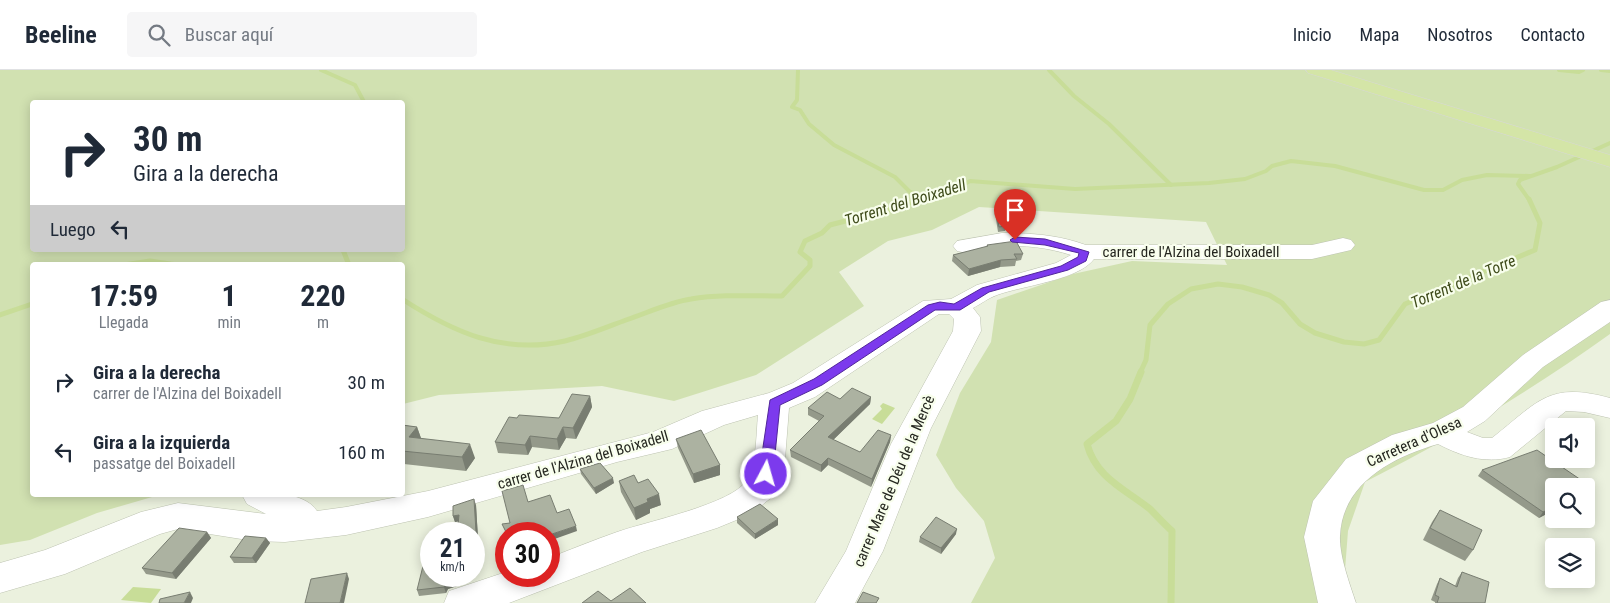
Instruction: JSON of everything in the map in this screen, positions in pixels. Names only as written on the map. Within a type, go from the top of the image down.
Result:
[{"type":"main road","points":[[1304,70],[1610,161]]},
{"type":"main road","points":[[1314,70],[1388,94]]},
{"type":"street","points":[[965,246],[1002,240],[1029,240],[1064,245],[1084,252]]},
{"type":"street","name":"carrer de l'Alzina del Boixadell","points":[[0,578],[52,563],[153,522],[178,516],[254,527],[309,526],[369,517],[428,504],[616,450],[661,440],[713,418],[761,404],[774,403],[811,386],[932,308],[940,306],[956,307],[986,290],[1065,268],[1082,259],[1084,252],[1312,252],[1343,245]]},
{"type":"street","name":"carrer Mare de Déu de la Mercè","points":[[834,603],[859,565],[872,538],[899,463],[917,423],[967,331],[967,317],[964,312],[956,307]]},
{"type":"street","name":"Carretera d'Olesa","points":[[1337,603],[1330,580],[1322,537],[1330,501],[1358,467],[1403,443],[1441,432],[1474,414],[1533,361],[1610,308]]},
{"type":"street","points":[[1441,432],[1483,449],[1498,449],[1557,403],[1568,400],[1610,408]]},
{"type":"street","points":[[560,569],[640,538],[724,511],[743,502],[759,490],[766,474],[774,403]]},
{"type":"street","points":[[263,497],[302,516],[309,526]]},
{"type":"street","points":[[463,603],[509,587]]},
{"type":"shaded area","points":[[0,70],[1610,70],[1610,334],[1551,375],[1490,413],[1429,449],[1365,482],[1348,531],[1345,570],[1351,603],[971,603],[995,558],[984,521],[956,488],[936,455],[960,393],[991,342],[997,300],[1073,274],[1132,261],[1227,265],[1206,222],[979,207],[932,230],[888,241],[839,272],[864,306],[756,375],[674,401],[602,386],[439,395],[405,404],[405,262],[30,262],[30,497],[152,497],[97,513],[30,540],[0,545]]},
{"type":"shaded area","points":[[883,403],[895,408],[882,424],[872,419],[882,409],[880,406]]},
{"type":"shaded area","points":[[133,587],[161,589],[151,603],[121,600]]},
{"type":"building","points":[[997,215],[1006,226],[999,227]]},
{"type":"building","points":[[1016,241],[1023,254],[1014,254],[1017,259],[1001,260],[969,269],[953,255],[987,245]]},
{"type":"building","points":[[852,388],[871,397],[828,437],[860,452],[878,430],[891,435],[872,479],[828,458],[821,465],[790,450],[824,416],[808,408],[827,392],[840,399]]},
{"type":"building","points":[[572,394],[590,396],[573,428],[563,427],[557,439],[530,436],[525,445],[495,442],[509,417],[517,418],[519,415],[559,418]]},
{"type":"building","points":[[405,425],[417,427],[409,437],[470,444],[462,457],[405,451]]},
{"type":"building","points":[[701,430],[720,465],[693,474],[676,439]]},
{"type":"building","points":[[1537,450],[1545,455],[1545,468],[1563,468],[1578,478],[1545,478],[1545,511],[1543,512],[1482,470]]},
{"type":"building","points":[[600,463],[613,478],[594,488],[580,469]]},
{"type":"building","points":[[634,475],[638,483],[648,479],[659,494],[647,499],[648,502],[634,508],[619,481]]},
{"type":"building","points":[[523,485],[528,502],[550,495],[557,513],[569,509],[576,526],[560,531],[560,522],[510,522],[502,491]]},
{"type":"building","points":[[474,499],[475,522],[458,522],[459,515],[453,516],[453,506]]},
{"type":"building","points":[[760,504],[778,519],[755,534],[737,517]]},
{"type":"building","points":[[1440,510],[1482,530],[1473,550],[1430,528]]},
{"type":"building","points":[[936,517],[957,529],[941,548],[920,537]]},
{"type":"building","points":[[179,528],[207,532],[172,573],[142,568]]},
{"type":"building","points":[[245,536],[266,538],[252,558],[230,557]]},
{"type":"building","points":[[1462,572],[1489,582],[1485,603],[1437,603],[1439,597],[1435,595],[1440,578],[1457,587]]},
{"type":"building","points":[[347,573],[340,603],[305,603],[311,579]]},
{"type":"building","points":[[420,578],[420,587],[444,587],[417,590]]},
{"type":"building","points":[[630,588],[646,603],[582,603],[598,591],[611,601]]},
{"type":"building","points":[[190,592],[184,603],[159,603],[160,599]]},
{"type":"building","points":[[863,592],[879,598],[876,603],[857,603]]},
{"type":"waterway","name":"Torrent del Boixadell","points":[[321,70],[355,85],[363,100]]},
{"type":"waterway","points":[[798,70],[797,100],[792,107],[800,110],[809,124],[834,145],[895,177],[910,192],[924,196]]},
{"type":"waterway","points":[[1049,70],[1074,96],[1109,124],[1171,185]]},
{"type":"waterway","points":[[1559,70],[1579,72],[1583,70]]},
{"type":"waterway","points":[[1601,70],[1610,71]]},
{"type":"waterway","name":"Torrent de la Torre","points":[[1530,201],[1518,184],[1520,180],[1557,167],[1610,143]]},
{"type":"waterway","name":"Torrent del Boixadell","points":[[1171,185],[1245,179],[1266,171],[1272,166],[1291,161],[1335,166],[1424,190],[1443,190],[1462,180],[1487,175],[1530,176]]},
{"type":"waterway","name":"Torrent del Boixadell","points":[[924,196],[954,190],[970,181],[1075,189],[1171,185]]},
{"type":"waterway","name":"Torrent del Boixadell","points":[[914,201],[924,196]]},
{"type":"waterway","name":"Torrent del Boixadell","points":[[405,301],[440,321],[479,338],[521,345],[542,345],[565,341],[683,300],[725,296],[782,296],[810,266],[810,260],[800,252],[805,241],[822,233],[830,225],[903,206],[917,199]]},
{"type":"waterway","name":"Torrent de la Torre","points":[[1140,373],[1146,360],[1150,325],[1168,304],[1191,289],[1218,284],[1242,287],[1269,295],[1282,303],[1300,324],[1315,333],[1344,342],[1364,344],[1379,340],[1405,304],[1535,250],[1540,223],[1530,201]]},
{"type":"waterway","name":"Torrent del Boixadell","points":[[344,252],[348,262]]},
{"type":"waterway","points":[[144,262],[157,262]]},
{"type":"waterway","points":[[0,315],[30,305]]},
{"type":"waterway","name":"Torrent de la Torre","points":[[1141,372],[1130,399],[1116,421],[1087,444],[1091,456],[1104,474],[1121,489],[1150,509],[1172,531],[1171,603]]},
{"type":"route","points":[[766,474],[774,403],[818,382],[920,314],[932,308],[940,306],[956,307],[986,290],[1009,282],[1065,268],[1082,259],[1084,252],[1064,245],[1015,240]]}]
